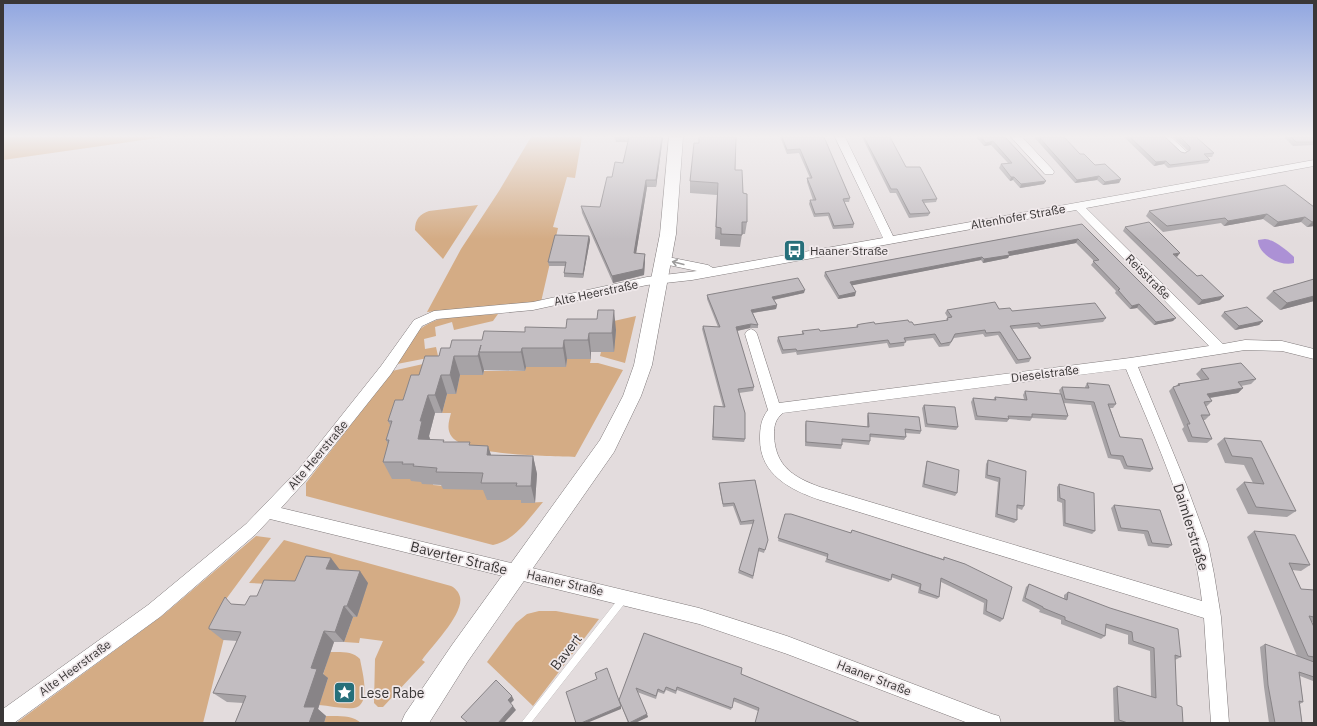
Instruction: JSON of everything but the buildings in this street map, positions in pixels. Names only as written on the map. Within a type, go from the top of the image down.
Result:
[{"type":"main road","name":"Haaner Straße","points":[[518,572],[607,446],[632,396],[643,365],[668,234],[673,171]]},
{"type":"main road","name":"Baverter Straße","points":[[414,723],[460,653],[518,572]]},
{"type":"street","points":[[856,171],[889,240]]},
{"type":"street","name":"Altenhofer Straße","points":[[659,279],[722,270],[1271,171]]},
{"type":"street","name":"Reisstraße","points":[[1078,206],[1219,348]]},
{"type":"street","name":"Altenhofer Straße","points":[[663,260],[690,266],[722,270]]},
{"type":"street","name":"Alte Heerstraße","points":[[3,720],[154,611],[269,512],[304,473],[349,418],[386,370],[418,323],[434,315],[533,306],[659,279]]},
{"type":"street","points":[[751,334],[775,410],[769,419],[768,424],[768,450],[771,460],[778,471],[799,486],[1211,612]]},
{"type":"street","name":"Dieselstraße","points":[[775,410],[792,406],[1130,363],[1219,348],[1262,344],[1282,346],[1314,354]]},
{"type":"street","name":"Daimlerstraße","points":[[1130,363],[1189,512],[1202,552],[1211,612],[1220,723]]},
{"type":"street","name":"Baverter Straße","points":[[269,512],[518,572]]},
{"type":"street","name":"Haaner Straße","points":[[518,572],[699,616],[787,645],[992,723]]},
{"type":"lane","name":"Bavert","points":[[526,723],[625,597]]},
{"type":"shaded area","points":[[511,171],[576,171],[575,178],[567,177],[553,227],[558,228],[541,302],[427,312],[461,249]]},
{"type":"shaded area","points":[[478,205],[443,259],[415,230],[417,220],[426,212]]},
{"type":"shaded area","points":[[1265,239],[1276,243],[1288,252],[1294,257],[1294,263],[1283,263],[1271,259],[1266,255],[1259,245],[1258,240]]},
{"type":"shaded area","points":[[498,314],[493,321],[454,330],[452,322],[435,327],[436,336],[424,339],[425,349],[436,347],[438,356],[397,364],[412,338],[420,329],[430,323],[440,319],[463,315]]},
{"type":"shaded area","points":[[636,316],[625,363],[600,356],[615,330],[458,359],[392,479],[411,479],[433,483],[433,485],[489,490],[522,500],[522,503],[543,502],[521,528],[509,538],[493,545],[306,496],[306,483],[392,371]]},
{"type":"shaded area","points":[[567,359],[591,359],[590,363],[598,363],[623,370],[575,457],[510,454],[474,448],[461,443],[450,434],[449,422],[451,413],[442,413],[447,394],[456,393],[460,375],[483,375],[484,371],[525,371],[526,367],[566,367]]},
{"type":"shaded area","points":[[256,536],[271,538],[221,606],[225,634],[203,723],[16,723],[163,615]]},
{"type":"shaded area","points":[[284,540],[451,586],[459,593],[460,604],[457,612],[446,630],[422,660],[425,662],[383,707],[378,707],[374,703],[375,659],[383,641],[360,638],[359,643],[344,642],[353,617],[357,617],[308,586],[249,583]]},
{"type":"shaded area","points":[[539,611],[556,611],[599,619],[533,706],[487,662],[516,623],[527,614]]},
{"type":"shaded area","points":[[330,652],[350,653],[360,659],[364,679],[364,694],[363,701],[360,706],[354,708],[341,708],[319,705],[328,678],[322,678]]},
{"type":"shaded area","points":[[326,716],[350,717],[361,723],[324,723]]},
{"type":"place","name":"Haaner Straße","points":[[794,251]]},
{"type":"place","name":"Lese Rabe","points":[[345,693]]}]
